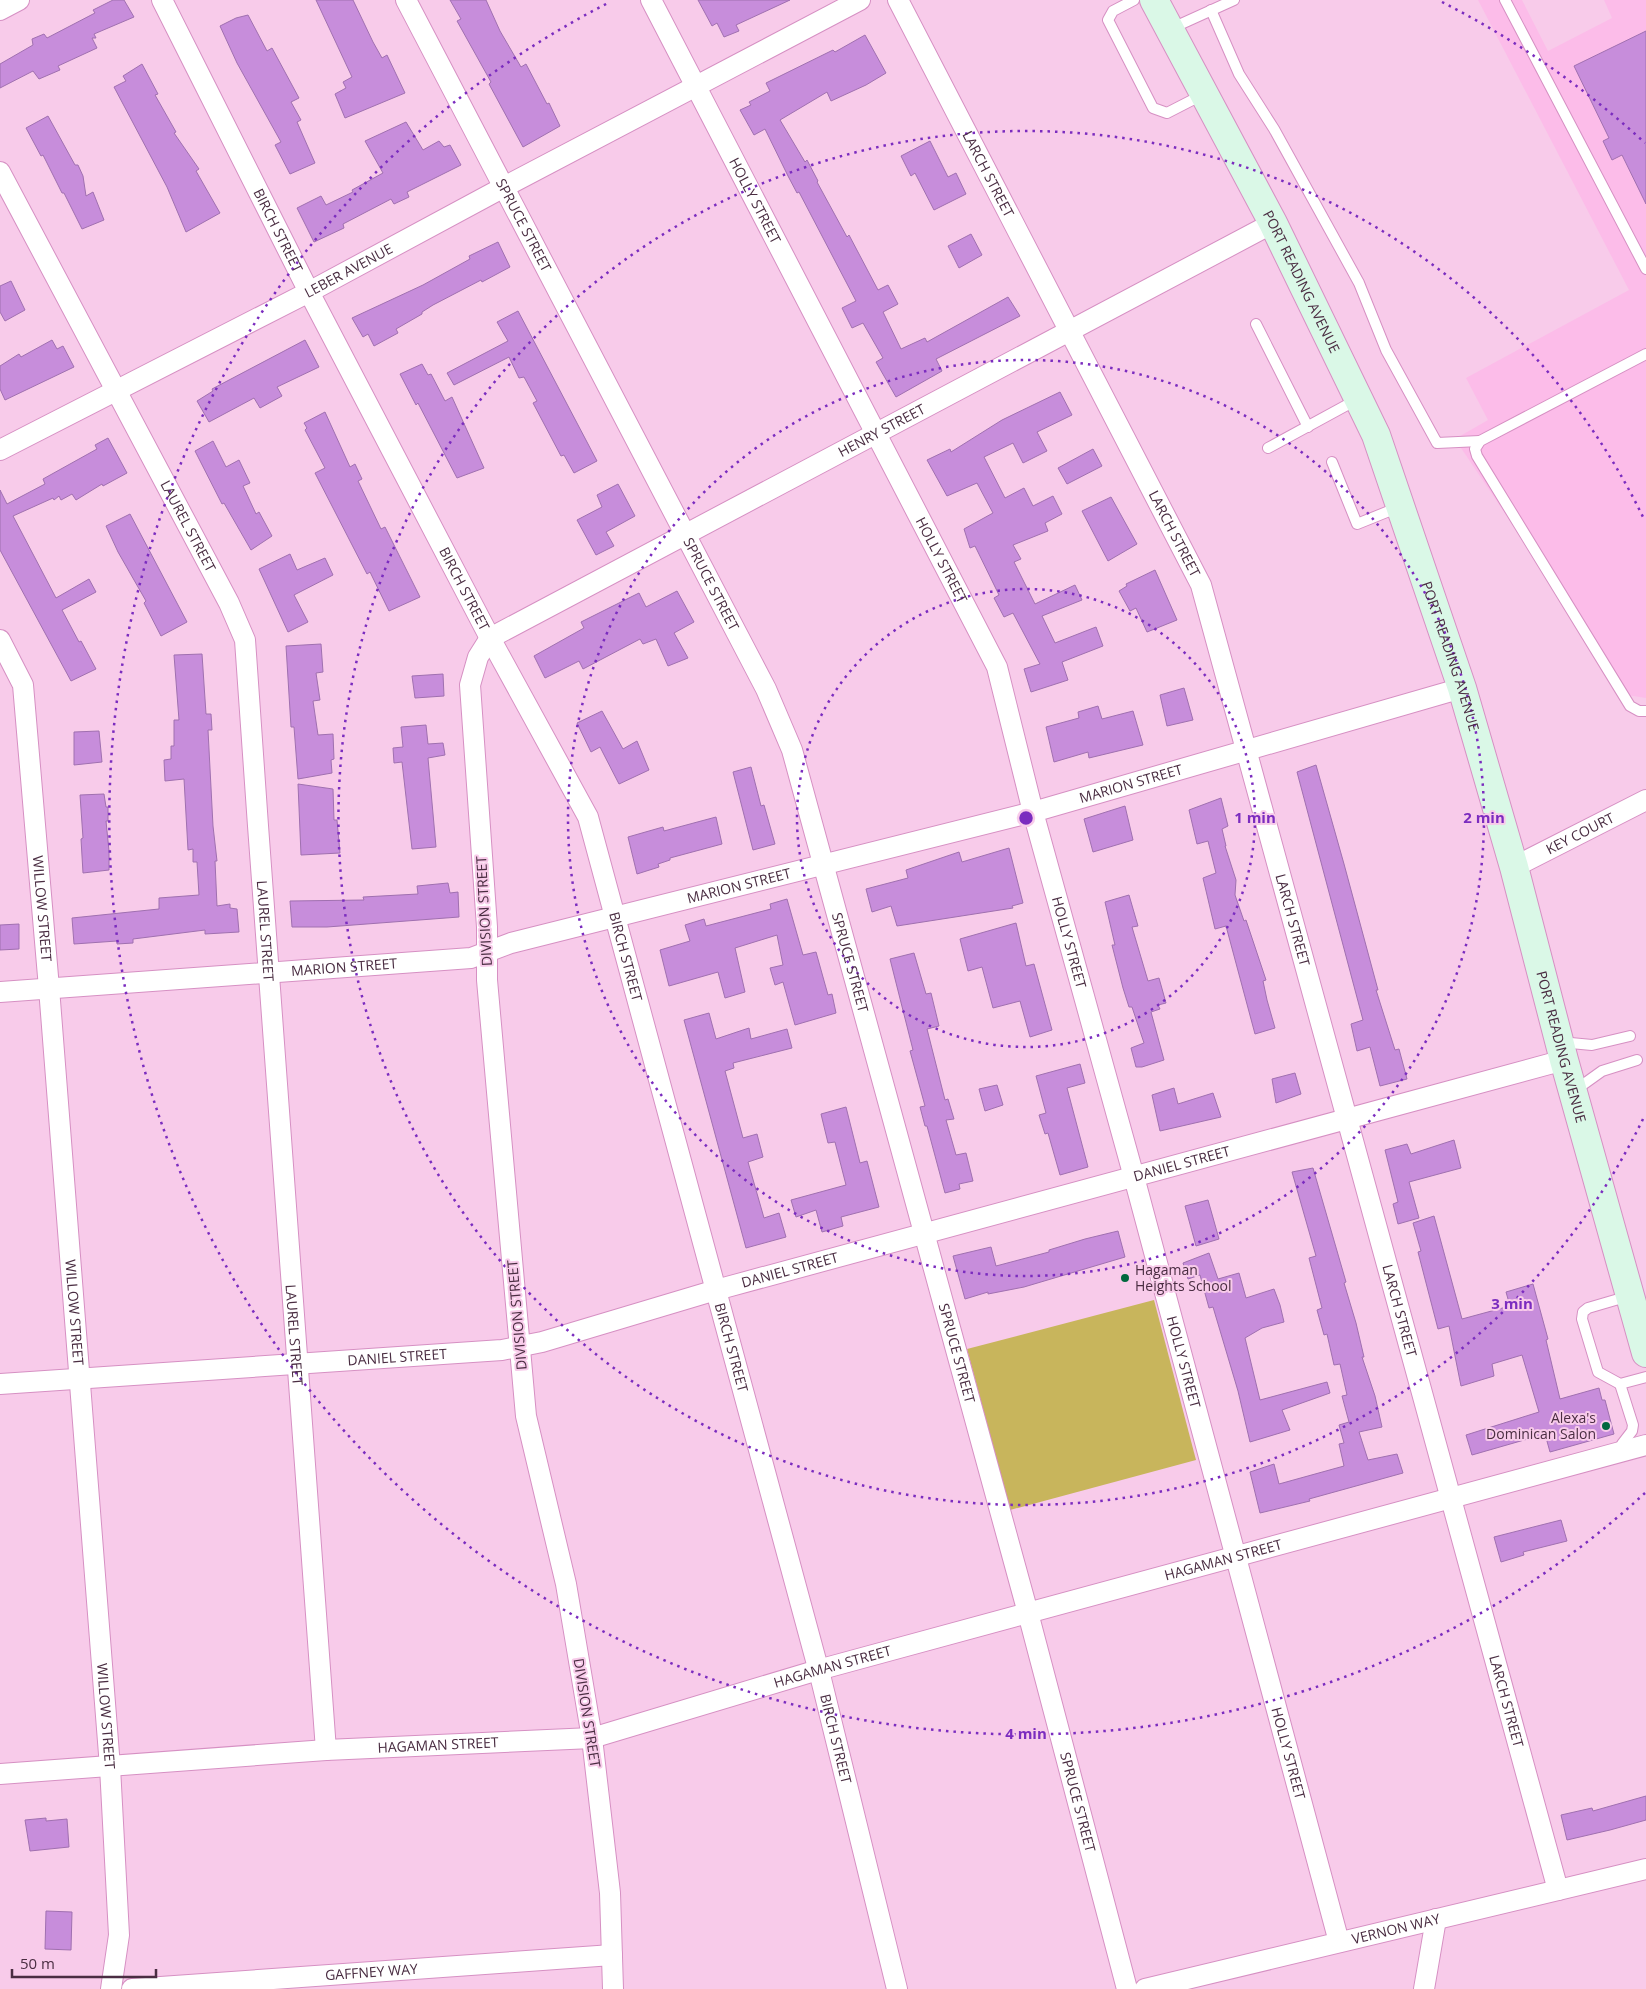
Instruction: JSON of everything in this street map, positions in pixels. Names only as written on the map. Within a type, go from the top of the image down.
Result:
[{"type":"street","points":[[0,10],[19,0]]},
{"type":"street","name":"BIRCH STREET","points":[[162,0],[309,292],[490,638],[588,817],[818,1670],[897,1989]]},
{"type":"street","name":"SPRUCE STREET","points":[[406,0],[766,688],[792,750],[1028,1613],[1127,1989]]},
{"type":"street","name":"HOLLY STREET","points":[[651,0],[997,666],[1033,812],[1134,1177],[1338,1942]]},
{"type":"street","name":"LEBER AVENUE","points":[[0,450],[309,292],[860,0]]},
{"type":"street","name":"LARCH STREET","points":[[898,0],[1201,585],[1558,1890]]},
{"type":"street","name":"PORT READING AVENUE","points":[[1154,0],[1273,224],[1376,435],[1462,688],[1514,867],[1562,1051],[1646,1353]]},
{"type":"street","name":"LAUREL STREET","points":[[0,172],[229,603],[245,640],[285,1188],[295,1365],[326,1750]]},
{"type":"street","name":"HENRY STREET","points":[[490,638],[1273,224]]},
{"type":"street","name":"DIVISION STREET","points":[[490,638],[478,657],[470,685],[488,952],[487,980],[519,1345],[526,1416],[566,1584],[592,1738],[610,1893],[613,1989]]},
{"type":"street","name":"WILLOW STREET","points":[[0,640],[23,685],[49,988],[110,1767],[119,1935],[111,1989]]},
{"type":"street","name":"MARION STREET","points":[[0,992],[472,958],[511,943],[1033,812],[1462,688]]},
{"type":"street","name":"KEY COURT","points":[[1514,867],[1646,800]]},
{"type":"street","name":"DANIEL STREET","points":[[0,1384],[502,1350],[519,1345],[542,1342],[716,1290],[1348,1119],[1562,1051]]},
{"type":"street","name":"HAGAMAN STREET","points":[[0,1774],[326,1750],[592,1738],[818,1670],[1646,1445]]},
{"type":"street","name":"VERNON WAY","points":[[1145,1989],[1190,1984],[1338,1942],[1646,1869]]},
{"type":"street","points":[[1424,1989],[1436,1919]]},
{"type":"street","name":"GAFFNEY WAY","points":[[132,1989],[612,1955]]},
{"type":"lane","points":[[1134,0],[1113,11],[1108,20],[1153,108],[1168,113],[1204,94]]},
{"type":"lane","points":[[1169,29],[1234,0]]},
{"type":"lane","points":[[1505,0],[1646,269]]},
{"type":"lane","points":[[1210,10],[1239,74],[1274,129],[1359,283],[1386,350],[1437,443],[1480,441],[1646,354]]},
{"type":"lane","points":[[1256,324],[1308,427]]},
{"type":"lane","points":[[1268,448],[1359,399]]},
{"type":"lane","points":[[1480,441],[1476,449],[1477,456],[1630,706],[1646,711]]},
{"type":"lane","points":[[1332,462],[1357,524],[1400,506]]},
{"type":"lane","points":[[1562,1051],[1630,1036]]},
{"type":"lane","points":[[1573,1091],[1602,1071],[1636,1060]]},
{"type":"lane","points":[[1630,1296],[1588,1308],[1583,1312],[1582,1319],[1598,1372],[1620,1384],[1646,1377]]},
{"type":"lane","points":[[1620,1384],[1633,1425],[1632,1430],[1622,1444],[1624,1452]]},
{"type":"shaded area","points":[[1478,0],[1522,0],[1548,51],[1612,18],[1604,0],[1646,0],[1646,698],[1627,695],[1455,439],[1488,420],[1466,378],[1629,290]]},
{"type":"shaded area","points":[[1154,1300],[1196,1460],[1010,1510],[967,1349]]},
{"type":"building","points":[[113,0],[124,0],[134,17],[94,34],[96,38],[92,38],[97,48],[58,66],[60,70],[39,79],[33,71],[0,88],[0,64],[33,45],[32,39],[44,34],[47,38],[95,13],[93,10]]},
{"type":"building","points":[[316,0],[353,0],[373,42],[382,58],[387,55],[405,93],[345,118],[335,94],[346,88],[343,82],[352,77]]},
{"type":"building","points":[[450,0],[486,0],[500,31],[521,67],[526,64],[560,126],[523,147],[489,84],[491,82],[457,21],[461,19]]},
{"type":"building","points":[[698,0],[790,0],[736,25],[739,31],[724,37],[717,23],[712,26]]},
{"type":"building","points":[[248,15],[267,51],[272,48],[299,98],[291,102],[301,120],[297,122],[315,163],[290,174],[275,145],[281,142],[237,63],[220,26],[236,18]]},
{"type":"building","points":[[1646,31],[1646,204],[1622,155],[1612,160],[1603,141],[1609,138],[1574,66]]},
{"type":"building","points":[[865,35],[886,73],[866,85],[831,101],[827,92],[780,120],[805,162],[807,160],[847,237],[849,235],[878,290],[888,285],[898,304],[883,312],[901,349],[925,338],[927,342],[1008,297],[1020,316],[936,359],[942,371],[896,397],[876,362],[883,358],[863,323],[852,328],[842,308],[856,301],[799,192],[797,193],[788,176],[765,129],[754,135],[740,110],[751,105],[749,102],[770,91],[766,83],[833,50],[835,52]]},
{"type":"building","points":[[142,64],[158,94],[155,95],[176,132],[174,133],[199,169],[196,171],[220,213],[186,232],[167,187],[114,87],[126,81],[123,76]]},
{"type":"building","points":[[48,116],[75,165],[78,165],[83,176],[86,196],[93,192],[104,220],[82,229],[43,155],[41,156],[26,128]]},
{"type":"building","points":[[406,122],[423,150],[439,141],[444,147],[450,145],[461,165],[407,192],[409,197],[394,204],[391,199],[343,224],[344,228],[314,242],[297,208],[321,196],[326,205],[353,192],[352,190],[383,173],[365,141]]},
{"type":"building","points":[[930,141],[948,177],[956,173],[966,194],[934,210],[915,173],[911,176],[901,156]]},
{"type":"building","points":[[971,234],[982,255],[959,268],[948,246]]},
{"type":"building","points":[[498,242],[510,267],[433,305],[422,312],[422,314],[396,329],[398,333],[374,346],[368,334],[363,337],[352,318],[423,285],[470,259],[469,256]]},
{"type":"building","points":[[11,281],[25,310],[5,321],[0,312],[0,286]]},
{"type":"building","points":[[518,311],[597,461],[574,473],[564,455],[561,456],[533,403],[537,401],[524,377],[519,378],[509,357],[454,385],[447,373],[508,341],[497,322]]},
{"type":"building","points":[[52,340],[57,349],[63,346],[74,367],[5,400],[0,389],[0,366],[19,354],[21,357]]},
{"type":"building","points":[[305,340],[319,367],[277,387],[282,396],[260,408],[254,398],[209,422],[197,401],[213,391],[212,389]]},
{"type":"building","points":[[422,364],[428,375],[431,374],[445,401],[452,397],[484,468],[457,478],[418,403],[416,405],[400,374]]},
{"type":"building","points":[[1060,392],[1072,415],[1037,432],[1047,451],[1023,463],[1013,443],[984,457],[1005,498],[1024,488],[1033,506],[1053,496],[1062,514],[1045,523],[1048,531],[1013,545],[1021,559],[1014,562],[1035,604],[1075,585],[1082,600],[1042,616],[1055,643],[1096,627],[1103,646],[1062,662],[1068,680],[1031,692],[1024,669],[1040,664],[1013,613],[1004,617],[994,598],[999,595],[975,546],[970,548],[964,529],[993,513],[977,483],[947,496],[927,460],[950,449],[951,452],[1002,420]]},
{"type":"building","points":[[325,412],[350,467],[355,464],[362,479],[358,481],[381,529],[385,527],[420,597],[389,611],[370,572],[367,574],[315,473],[325,468],[305,430],[307,428],[304,423]]},
{"type":"building","points":[[108,438],[127,473],[103,486],[102,484],[76,500],[72,494],[61,500],[59,496],[54,500],[53,498],[13,516],[56,598],[89,579],[96,592],[62,610],[96,669],[71,681],[0,550],[0,490],[7,504],[45,484],[43,479],[97,449],[95,445]]},
{"type":"building","points":[[213,441],[226,467],[239,460],[250,483],[243,486],[256,514],[259,512],[272,536],[251,550],[224,503],[222,504],[195,451]]},
{"type":"building","points":[[1093,449],[1102,466],[1067,484],[1058,468]]},
{"type":"building","points":[[618,484],[635,516],[606,532],[614,546],[596,555],[577,520],[602,507],[597,495]]},
{"type":"building","points":[[1111,497],[1137,544],[1108,561],[1082,511]]},
{"type":"building","points":[[130,514],[187,622],[161,636],[144,603],[146,601],[118,552],[106,526]]},
{"type":"building","points":[[290,554],[297,570],[325,558],[333,575],[294,595],[308,622],[288,632],[259,569]]},
{"type":"building","points":[[1155,570],[1177,620],[1147,632],[1136,608],[1130,611],[1119,591],[1127,586],[1126,584]]},
{"type":"building","points":[[677,591],[694,622],[674,633],[688,658],[668,666],[656,639],[643,644],[640,639],[583,669],[579,661],[545,678],[534,656],[584,628],[581,622],[639,593],[646,607]]},
{"type":"building","points":[[321,644],[323,672],[316,673],[320,700],[313,701],[318,735],[333,734],[334,759],[331,760],[332,773],[298,779],[294,727],[291,727],[286,646]]},
{"type":"building","points":[[202,654],[206,714],[211,714],[212,730],[208,730],[213,826],[217,861],[215,861],[217,906],[230,904],[230,908],[237,909],[239,932],[205,934],[205,930],[133,939],[133,943],[117,944],[117,941],[74,944],[72,918],[159,909],[159,898],[199,895],[197,862],[193,862],[193,849],[188,850],[184,779],[165,781],[164,760],[171,759],[171,746],[174,746],[174,720],[179,720],[174,655]]},
{"type":"building","points":[[443,674],[444,696],[415,698],[412,676]]},
{"type":"building","points":[[1184,688],[1193,720],[1167,726],[1160,695]]},
{"type":"building","points":[[1098,706],[1102,719],[1133,711],[1143,745],[1089,758],[1088,752],[1054,762],[1046,727],[1079,718],[1078,712]]},
{"type":"building","points":[[602,711],[623,749],[637,741],[649,770],[619,784],[600,747],[591,752],[577,723]]},
{"type":"building","points":[[426,725],[428,744],[443,743],[445,755],[428,758],[436,847],[412,849],[402,762],[394,763],[393,748],[403,747],[401,727]]},
{"type":"building","points":[[99,731],[102,762],[74,765],[74,732]]},
{"type":"building","points":[[1316,765],[1378,990],[1376,990],[1395,1050],[1399,1049],[1407,1079],[1380,1086],[1370,1047],[1357,1051],[1351,1024],[1363,1020],[1297,772]]},
{"type":"building","points":[[751,767],[761,806],[764,805],[775,844],[753,850],[733,772]]},
{"type":"building","points":[[298,784],[333,789],[334,820],[337,820],[340,853],[301,855]]},
{"type":"building","points":[[104,794],[106,807],[108,807],[108,821],[106,821],[109,870],[83,873],[80,795]]},
{"type":"building","points":[[1221,798],[1228,826],[1222,829],[1225,846],[1236,880],[1235,895],[1244,921],[1246,920],[1266,980],[1263,981],[1275,1028],[1255,1034],[1226,926],[1215,929],[1203,878],[1216,873],[1208,841],[1197,844],[1189,810]]},
{"type":"building","points":[[1125,806],[1133,840],[1093,852],[1084,819]]},
{"type":"building","points":[[716,817],[722,844],[670,858],[670,860],[658,864],[659,867],[637,874],[628,837],[663,827],[664,831]]},
{"type":"building","points":[[1009,848],[1023,903],[1012,906],[1013,908],[897,926],[891,906],[872,912],[866,889],[908,878],[906,870],[959,852],[962,862]]},
{"type":"building","points":[[448,883],[450,893],[458,892],[459,917],[327,927],[292,927],[290,901],[364,900],[363,897],[418,894],[417,886]]},
{"type":"building","points":[[1129,895],[1138,926],[1132,927],[1148,981],[1159,978],[1166,1003],[1158,1005],[1160,1009],[1151,1012],[1164,1060],[1142,1067],[1136,1067],[1131,1048],[1144,1043],[1132,1007],[1129,1007],[1123,988],[1112,945],[1115,945],[1105,902]]},
{"type":"building","points":[[787,899],[803,955],[816,952],[828,995],[832,994],[836,1013],[795,1025],[783,982],[775,985],[770,968],[783,965],[777,935],[735,948],[745,992],[725,998],[718,972],[669,986],[660,950],[690,941],[685,925],[704,919],[706,926],[771,909],[770,904]]},
{"type":"building","points":[[1016,923],[1026,966],[1034,964],[1052,1030],[1030,1037],[1020,1001],[993,1008],[982,967],[968,971],[960,939]]},
{"type":"building","points":[[19,924],[19,949],[0,950],[0,925]]},
{"type":"building","points":[[914,953],[926,994],[931,993],[939,1026],[927,1029],[945,1100],[948,1099],[954,1119],[946,1120],[956,1155],[966,1153],[973,1181],[959,1184],[960,1189],[945,1193],[920,1107],[925,1106],[910,1051],[913,1050],[890,959]]},
{"type":"building","points":[[709,1013],[716,1039],[749,1028],[751,1039],[787,1029],[792,1048],[733,1063],[734,1068],[725,1071],[743,1138],[757,1134],[763,1157],[748,1162],[764,1218],[779,1213],[786,1237],[746,1248],[684,1020]]},
{"type":"building","points":[[1080,1064],[1085,1083],[1067,1088],[1088,1167],[1060,1175],[1048,1133],[1045,1134],[1039,1115],[1046,1113],[1036,1076]]},
{"type":"building","points":[[1295,1073],[1301,1094],[1276,1103],[1272,1079]]},
{"type":"building","points":[[997,1085],[1003,1105],[985,1111],[979,1089]]},
{"type":"building","points":[[1174,1088],[1178,1104],[1213,1093],[1221,1117],[1160,1131],[1152,1095]]},
{"type":"building","points":[[846,1107],[860,1163],[867,1161],[879,1207],[841,1217],[843,1226],[822,1232],[816,1210],[796,1217],[791,1200],[846,1185],[835,1142],[828,1143],[821,1114]]},
{"type":"building","points":[[1454,1140],[1461,1168],[1409,1182],[1419,1218],[1398,1224],[1393,1204],[1398,1202],[1385,1150],[1407,1144],[1411,1154]]},
{"type":"building","points":[[1313,1168],[1346,1282],[1344,1283],[1356,1323],[1364,1357],[1362,1357],[1375,1396],[1382,1427],[1359,1432],[1368,1460],[1397,1454],[1403,1473],[1309,1499],[1310,1501],[1260,1513],[1250,1472],[1274,1464],[1279,1484],[1344,1466],[1339,1444],[1344,1443],[1339,1425],[1349,1422],[1342,1396],[1347,1395],[1340,1364],[1334,1365],[1327,1334],[1324,1335],[1317,1310],[1322,1308],[1309,1258],[1316,1256],[1292,1172]]},
{"type":"building","points":[[1208,1200],[1219,1239],[1196,1246],[1185,1206]]},
{"type":"building","points":[[1434,1216],[1462,1319],[1510,1306],[1506,1292],[1533,1284],[1548,1339],[1546,1340],[1560,1399],[1599,1388],[1602,1400],[1605,1400],[1614,1434],[1550,1452],[1545,1434],[1472,1455],[1466,1435],[1539,1412],[1522,1355],[1492,1364],[1494,1376],[1461,1386],[1449,1326],[1438,1329],[1418,1252],[1421,1251],[1413,1223]]},
{"type":"building","points":[[1118,1231],[1125,1257],[1024,1287],[988,1294],[988,1292],[965,1299],[953,1256],[991,1247],[996,1266]]},
{"type":"building","points":[[1209,1253],[1218,1279],[1239,1273],[1246,1298],[1274,1289],[1280,1305],[1284,1322],[1262,1328],[1245,1338],[1260,1400],[1327,1382],[1330,1393],[1282,1410],[1290,1430],[1250,1442],[1238,1391],[1213,1307],[1209,1308],[1200,1275],[1188,1279],[1183,1263]]},
{"type":"building","points":[[1561,1520],[1567,1541],[1523,1552],[1524,1555],[1501,1562],[1494,1537]]},
{"type":"building","points":[[1646,1796],[1646,1820],[1567,1840],[1561,1815],[1592,1808],[1593,1811]]},
{"type":"building","points":[[46,1818],[46,1821],[67,1819],[69,1847],[30,1851],[25,1820]]},
{"type":"building","points":[[46,1911],[72,1912],[71,1950],[45,1949]]},
{"type":"place","name":"Hagaman Heights School","points":[[1125,1278]]},
{"type":"place","name":"Alexa's Dominican Salon","points":[[1606,1426]]}]
